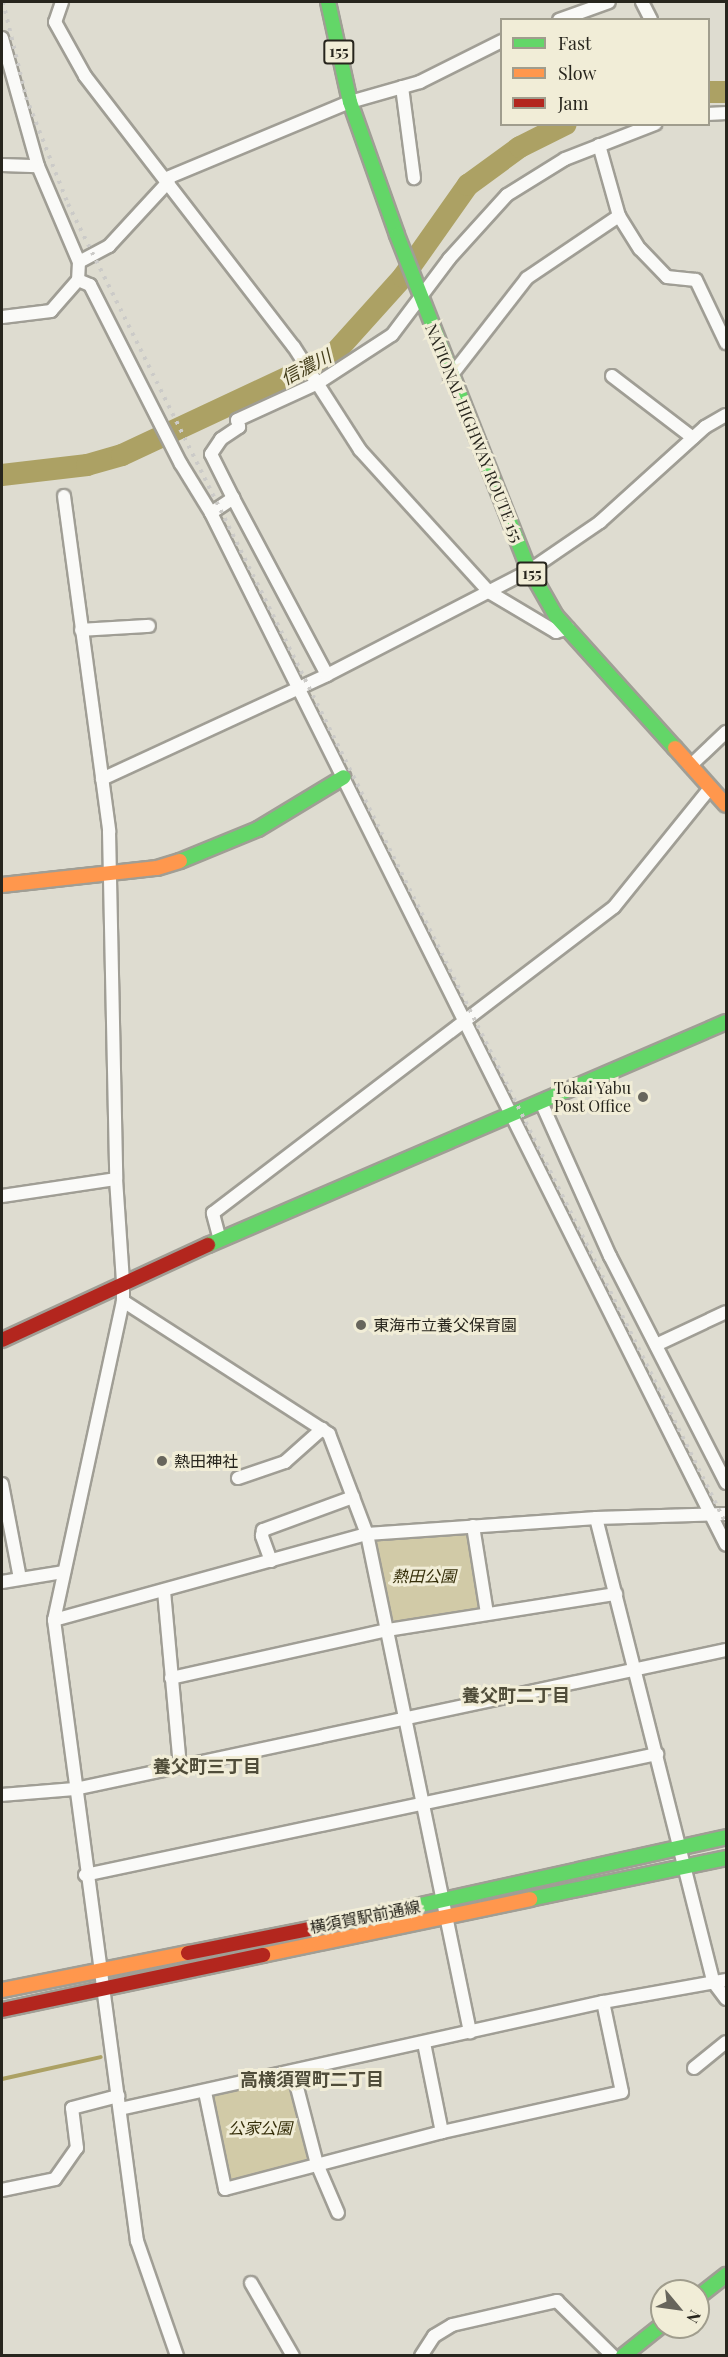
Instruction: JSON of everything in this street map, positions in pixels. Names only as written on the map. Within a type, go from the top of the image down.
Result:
[{"type":"main road","name":"NATIONAL HIGHWAY ROUTE 155","points":[[328,2],[350,102],[397,235],[450,377],[530,570],[568,628],[726,805]]},
{"type":"main road","points":[[2,885],[108,871],[156,868],[207,852],[258,829],[344,777]]},
{"type":"main road","points":[[2,1340],[123,1282],[726,1022]]},
{"type":"main road","name":"横須賀駅前通線","points":[[2,1990],[98,1969],[444,1902],[726,1837]]},
{"type":"main road","name":"横須賀駅前通線","points":[[2,2010],[726,1858]]},
{"type":"main road","points":[[710,2288],[726,2275]]},
{"type":"main road","points":[[623,2355],[650,2334]]},
{"type":"street","points":[[62,2],[54,22],[85,76],[168,179],[294,347],[360,450],[489,592],[556,632],[568,628]]},
{"type":"street","points":[[565,18],[609,2]]},
{"type":"street","points":[[642,2],[650,18]]},
{"type":"street","points":[[2,38],[38,166],[78,262],[78,280],[51,311],[2,317]]},
{"type":"street","points":[[78,262],[109,246],[168,179],[350,102],[402,87],[500,41]]},
{"type":"street","points":[[402,87],[414,178]]},
{"type":"street","points":[[710,114],[726,114]]},
{"type":"street","points":[[327,675],[211,454],[221,439],[239,427],[237,420],[316,381],[392,335],[449,259],[507,195],[556,164],[650,126]]},
{"type":"street","points":[[599,146],[619,216],[640,249],[667,277],[696,280],[726,343]]},
{"type":"street","points":[[2,165],[38,166]]},
{"type":"street","points":[[450,377],[527,278],[619,216]]},
{"type":"street","points":[[78,280],[90,285],[181,464],[211,513],[726,1545]]},
{"type":"street","points":[[612,376],[693,438]]},
{"type":"street","points":[[102,779],[327,675],[530,570],[600,522],[693,438],[726,415]]},
{"type":"street","points":[[64,496],[109,831],[108,871],[116,1179],[123,1301],[54,1620],[85,1875],[137,2241],[177,2355]]},
{"type":"street","points":[[211,513],[233,498]]},
{"type":"street","points":[[81,630],[149,626]]},
{"type":"street","points":[[690,766],[726,732]]},
{"type":"street","points":[[220,1240],[213,1213],[614,907],[711,787]]},
{"type":"street","points":[[541,1102],[656,1345],[726,1483]]},
{"type":"street","points":[[2,1196],[116,1179]]},
{"type":"street","points":[[123,1301],[329,1434],[367,1534],[470,2032]]},
{"type":"street","points":[[656,1345],[726,1312]]},
{"type":"street","points":[[238,1478],[285,1462],[322,1430]]},
{"type":"street","points":[[2,1484],[20,1578]]},
{"type":"street","points":[[271,1561],[262,1536],[263,1530],[353,1497]]},
{"type":"street","points":[[54,1620],[367,1534],[596,1518],[726,1514]]},
{"type":"street","points":[[596,1518],[633,1668],[687,1866],[714,1983],[726,1999]]},
{"type":"street","points":[[473,1526],[487,1613]]},
{"type":"street","points":[[2,1582],[64,1572]]},
{"type":"street","points":[[164,1591],[180,1766]]},
{"type":"street","points":[[171,1678],[388,1630],[616,1594]]},
{"type":"street","points":[[2,1795],[75,1789],[633,1668],[726,1650]]},
{"type":"street","points":[[85,1875],[657,1754]]},
{"type":"street","points":[[120,2109],[603,2002],[726,1980]]},
{"type":"street","points":[[205,2092],[225,2189],[442,2132],[622,2092],[603,2002]]},
{"type":"street","points":[[694,2068],[726,2042]]},
{"type":"street","points":[[424,2043],[442,2132]]},
{"type":"street","points":[[293,2072],[317,2164],[338,2212]]},
{"type":"street","points":[[2,2190],[55,2179],[77,2148],[72,2108],[118,2096]]},
{"type":"street","points":[[251,2283],[293,2355]]},
{"type":"street","points":[[421,2355],[434,2336],[452,2325],[557,2301],[613,2355]]},
{"type":"green space","name":"熱田公園","points":[[467,1532],[471,1537],[482,1604],[476,1609],[396,1622],[390,1618],[374,1544],[377,1538]]},
{"type":"green space","name":"公家公園","points":[[288,2078],[293,2081],[309,2157],[305,2163],[233,2181],[229,2178],[212,2098],[215,2094]]},
{"type":"waterway","name":"信濃川","points":[[710,92],[726,92]]},
{"type":"waterway","name":"信濃川","points":[[2,475],[87,465],[122,455],[331,357],[403,277],[468,185],[520,147],[562,126]]},
{"type":"waterway","points":[[2,2079],[101,2057]]},
{"type":"railway","points":[[3,2],[26,97],[68,204],[726,1524]]},
{"type":"traffic: fast","points":[[328,2],[350,102],[397,235],[527,565],[556,616],[675,748]]},
{"type":"traffic: fast","points":[[180,861],[258,829],[344,777]]},
{"type":"traffic: fast","points":[[208,1245],[726,1022]]},
{"type":"traffic: fast","points":[[344,1922],[726,1837]]},
{"type":"traffic: fast","points":[[530,1899],[726,1858]]},
{"type":"traffic: fast","points":[[710,2288],[726,2275]]},
{"type":"traffic: fast","points":[[623,2356],[650,2335]]},
{"type":"traffic: slow","points":[[675,748],[726,805]]},
{"type":"traffic: slow","points":[[2,885],[157,868],[180,861]]},
{"type":"traffic: slow","points":[[263,1955],[530,1899]]},
{"type":"traffic: slow","points":[[2,1990],[188,1953]]},
{"type":"traffic: jam","points":[[2,1340],[208,1245]]},
{"type":"traffic: jam","points":[[188,1953],[344,1922]]},
{"type":"traffic: jam","points":[[2,2010],[263,1955]]},
{"type":"place","name":"Tokai Yabu Post Office","points":[[643,1097]]},
{"type":"place","name":"東海市立養父保育園","points":[[361,1325]]},
{"type":"place","name":"熱田神社","points":[[162,1461]]},
{"type":"district","name":"養父町二丁目","points":[[516,1695]]},
{"type":"district","name":"養父町三丁目","points":[[207,1766]]},
{"type":"district","name":"高横須賀町二丁目","points":[[312,2079]]}]
